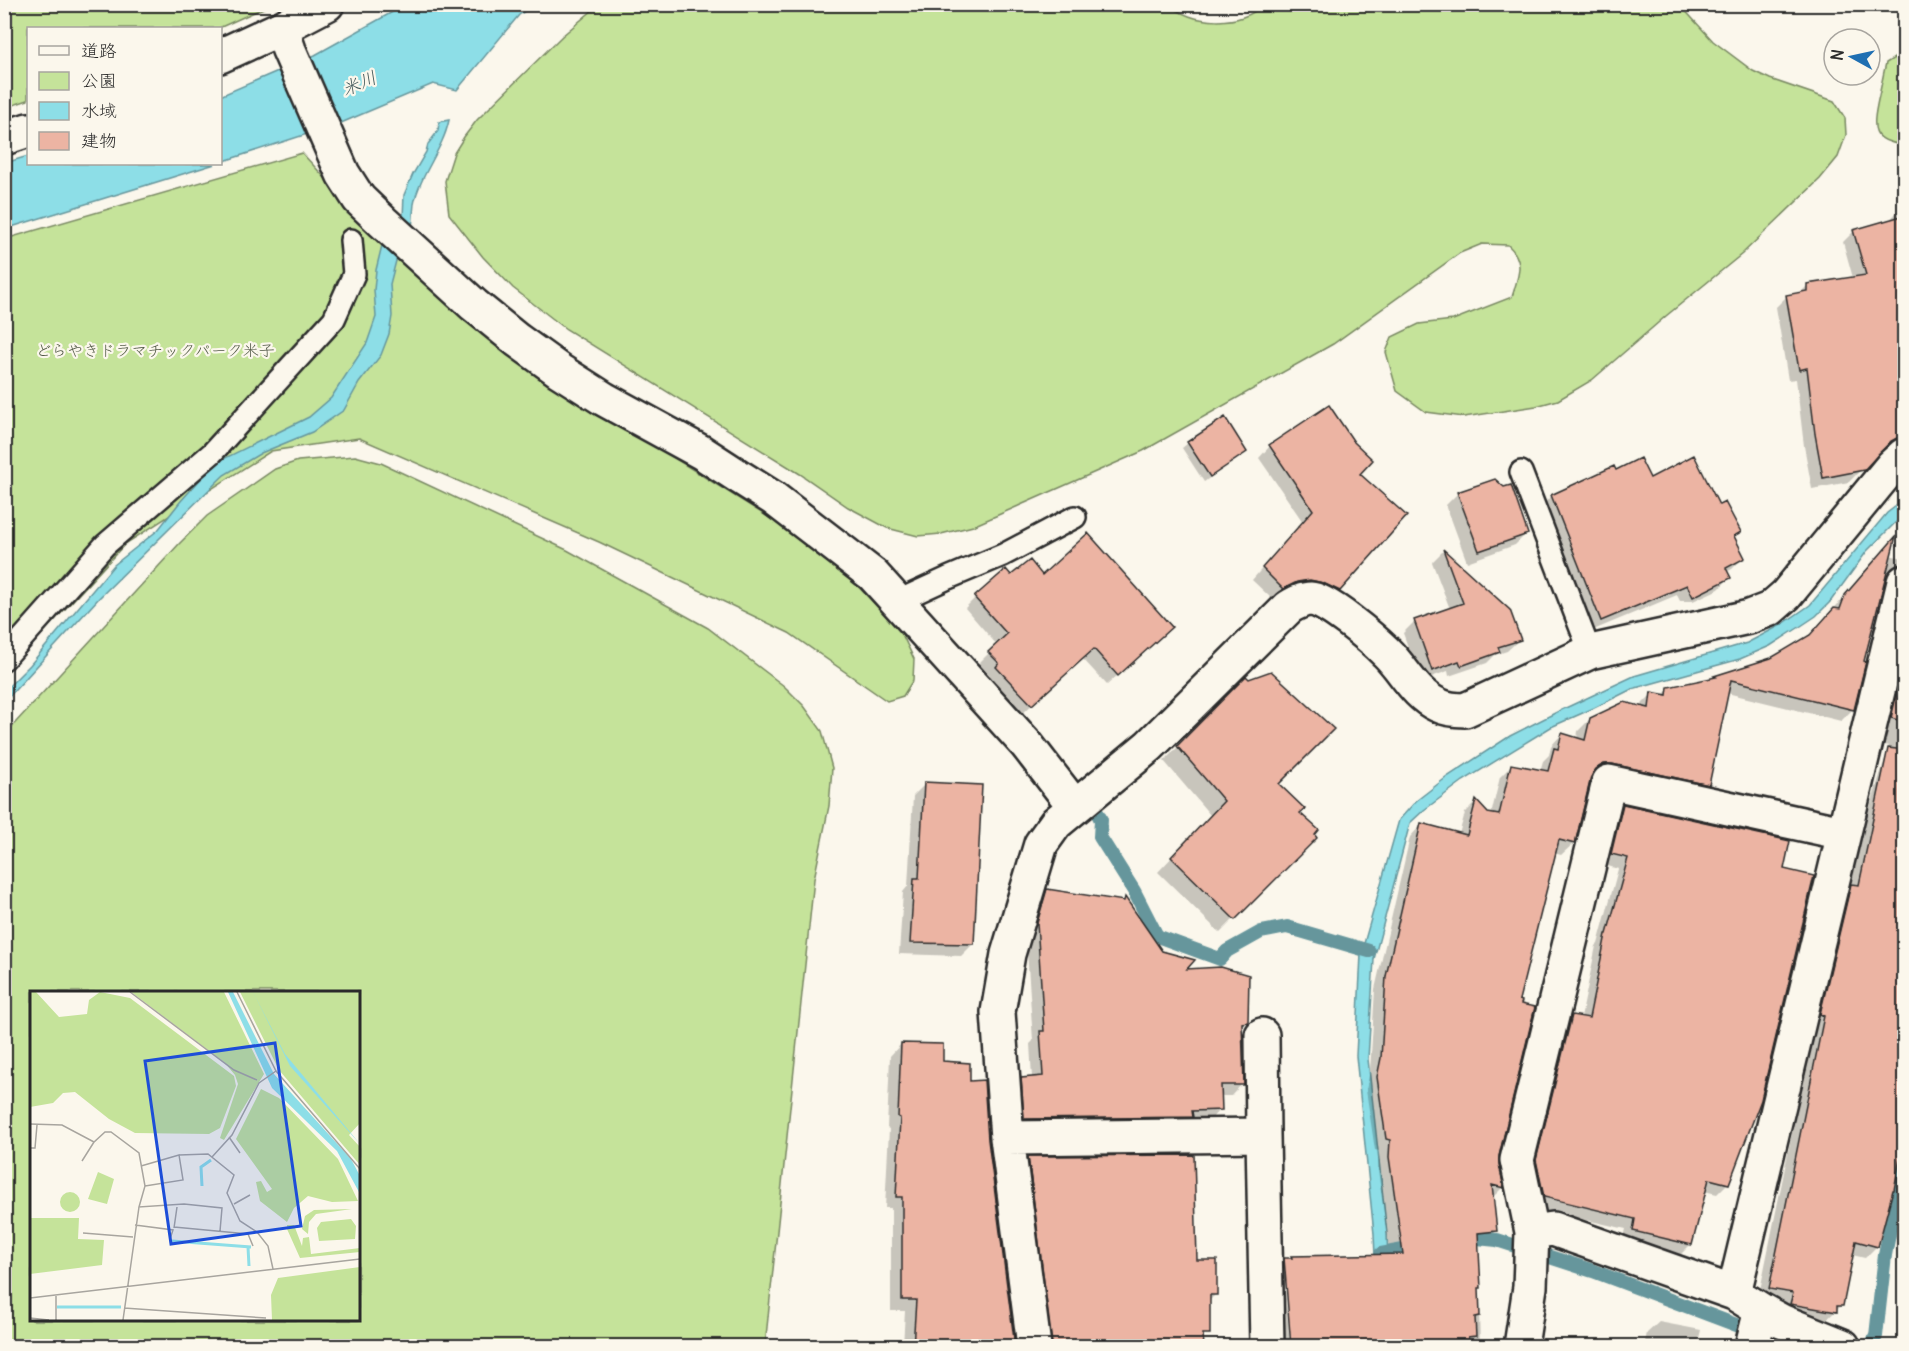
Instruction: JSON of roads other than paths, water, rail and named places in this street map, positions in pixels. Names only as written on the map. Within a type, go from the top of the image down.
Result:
[{"type":"street","points":[[222,55],[285,39],[327,4]]},
{"type":"street","points":[[285,39],[343,174],[359,199],[434,269],[508,333],[560,371],[604,399],[701,452],[772,498],[873,574],[1027,745],[1075,807]]},
{"type":"street","points":[[4,138],[27,130]]},
{"type":"street","points":[[1034,1347],[1007,1138],[998,1012],[1008,954],[1041,844],[1056,823],[1149,746],[1289,607],[1300,601],[1311,598],[1331,607],[1387,652],[1410,681],[1437,705],[1453,710],[1465,710],[1476,707],[1590,652],[1724,623],[1770,609],[1786,595],[1892,466],[1905,455]]},
{"type":"street","points":[[1734,1293],[1905,582]]},
{"type":"street","points":[[1521,1347],[1530,1287],[1532,1232],[1517,1160],[1609,782],[1843,833]]},
{"type":"street","points":[[1262,1035],[1267,1347]]},
{"type":"street","points":[[1007,1138],[1263,1135]]},
{"type":"street","points":[[1532,1232],[1553,1229],[1734,1293],[1781,1321],[1843,1347]]},
{"type":"street","points":[[1752,1347],[1761,1310]]},
{"type":"lane","points":[[4,659],[105,545],[212,453],[334,319],[354,274],[351,240]]},
{"type":"lane","points":[[1521,472],[1590,652]]},
{"type":"lane","points":[[898,601],[1003,555],[1075,517]]},
{"type":"water","name":"米川","points":[[405,5],[534,5],[519,15],[457,90],[433,84],[341,123],[222,162],[222,95],[315,55]]},
{"type":"water","points":[[449,120],[442,142],[417,193],[412,228],[403,218],[404,195],[428,144],[438,131],[439,122]]},
{"type":"water","points":[[27,156],[27,165],[212,165],[5,229],[5,163]]},
{"type":"water","points":[[383,241],[398,253],[390,284],[392,316],[389,334],[381,355],[359,383],[344,410],[312,432],[261,453],[224,475],[99,598],[5,701],[5,690],[30,665],[114,565],[158,530],[215,463],[309,417],[331,398],[367,343],[376,317],[374,290]]},
{"type":"water","points":[[1904,500],[1904,516],[1867,551],[1830,602],[1816,616],[1798,628],[1770,646],[1740,659],[1632,689],[1551,727],[1463,781],[1410,823],[1374,959],[1368,1059],[1387,1234],[1391,1346],[1379,1346],[1374,1234],[1356,1056],[1361,954],[1399,820],[1416,801],[1447,777],[1510,736],[1557,712],[1634,676],[1747,643],[1781,625],[1810,605],[1887,513]]},
{"type":"waterway","points":[[1098,814],[1101,820],[1100,837],[1134,891],[1157,936],[1220,959],[1227,951],[1261,932],[1287,927],[1369,951]]},
{"type":"waterway","points":[[1871,1346],[1876,1336],[1885,1255],[1904,1159]]},
{"type":"waterway","points":[[1462,1241],[1477,1238],[1497,1240],[1593,1271],[1792,1346]]},
{"type":"waterway","points":[[1381,1254],[1420,1247]]},
{"type":"park label","name":"どらやきドラマチックパーク米子","points":[[155,350]]}]
